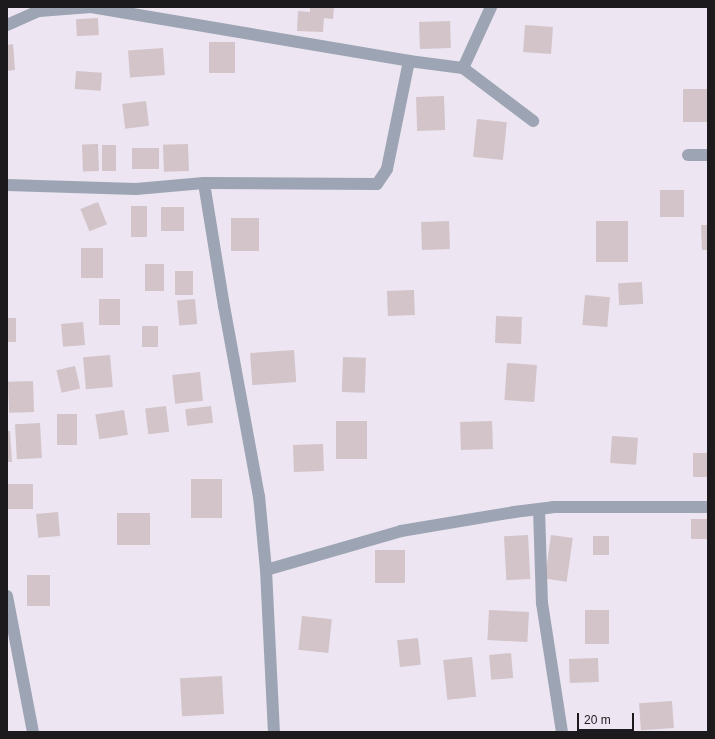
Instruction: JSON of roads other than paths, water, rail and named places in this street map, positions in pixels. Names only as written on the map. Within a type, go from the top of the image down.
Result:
[{"type":"street","points":[[7,25],[39,11],[91,7],[409,61],[463,68],[533,121]]},
{"type":"street","points":[[463,68],[491,7]]},
{"type":"street","points":[[7,185],[136,189],[204,183],[377,184],[387,169],[409,61]]},
{"type":"street","points":[[688,155],[708,155]]},
{"type":"street","points":[[204,183],[224,306],[259,496],[266,570],[274,732]]},
{"type":"street","points":[[266,570],[401,531],[539,509],[590,506],[708,507]]},
{"type":"street","points":[[539,509],[542,603],[562,732]]},
{"type":"street","points":[[7,596],[33,732]]}]
